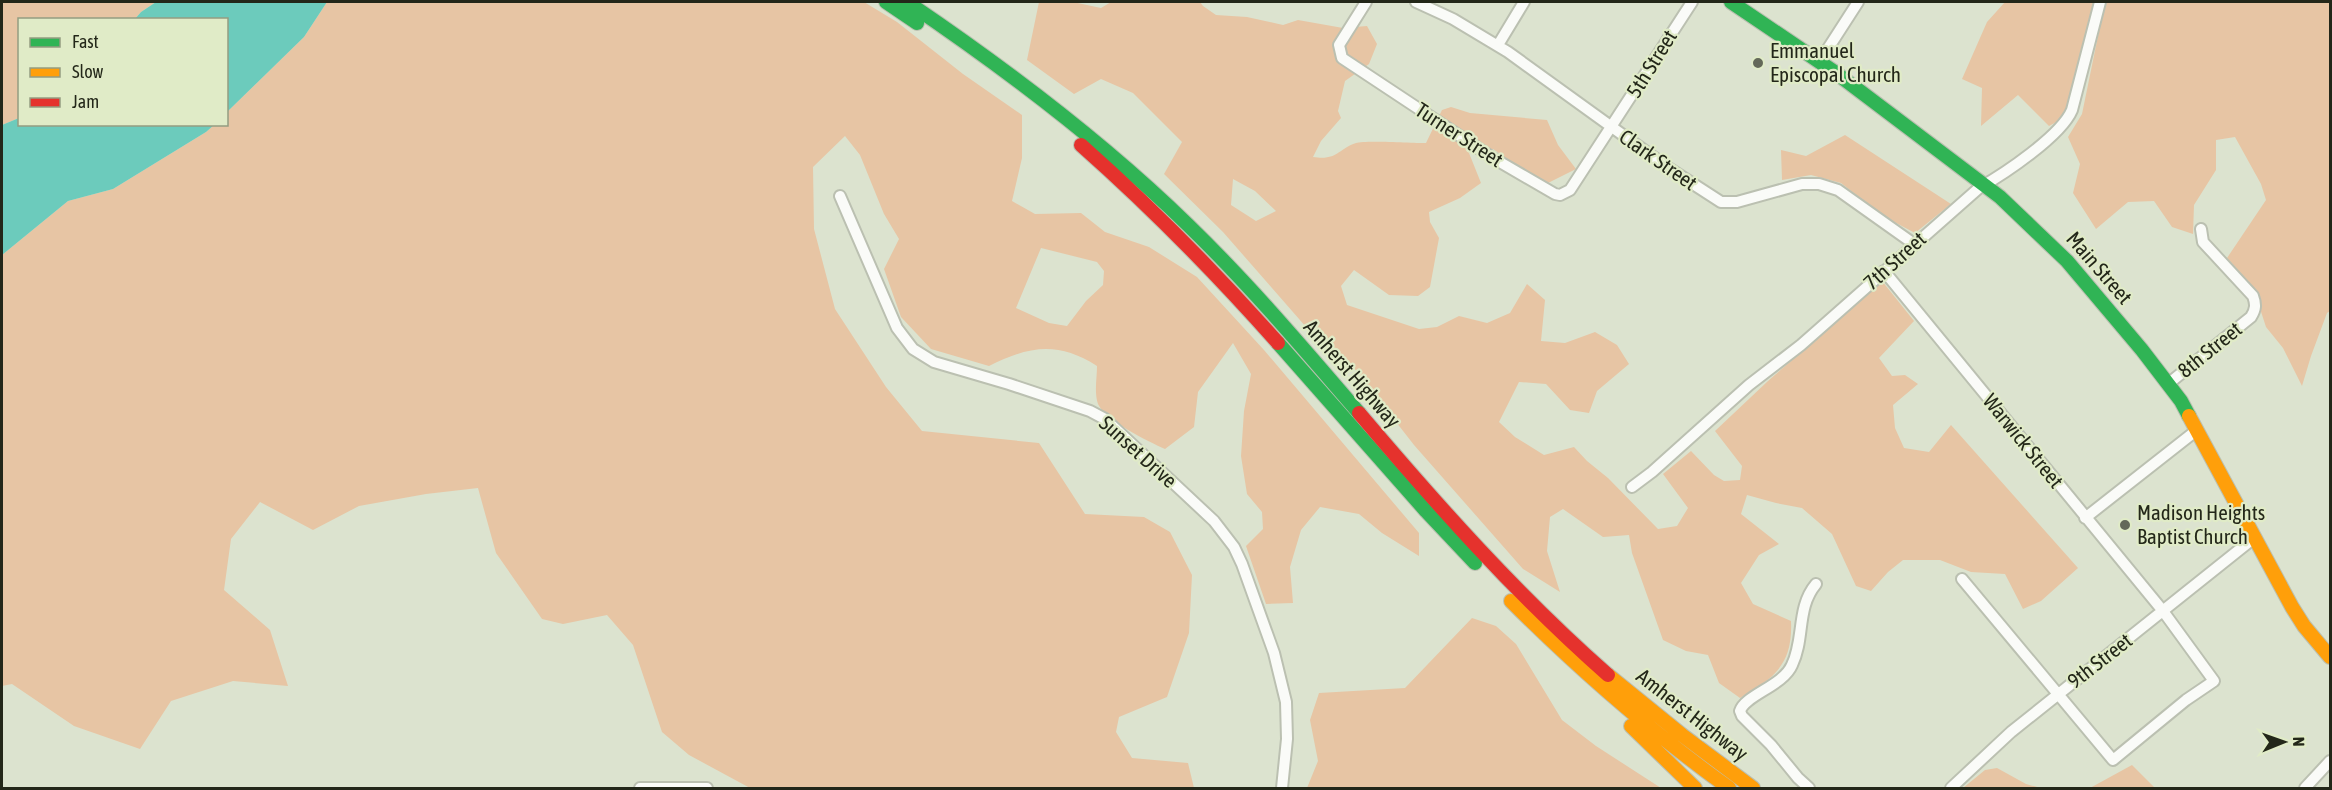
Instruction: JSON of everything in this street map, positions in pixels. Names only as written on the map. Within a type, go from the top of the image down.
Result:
[{"type":"main road","name":"Amherst Highway","points":[[886,2],[969,56],[1021,95],[1086,150],[1170,228],[1250,312],[1456,543],[1570,661],[1649,728],[1729,789]]},
{"type":"main road","name":"Amherst Highway","points":[[908,2],[1032,89],[1147,186],[1233,271],[1450,519],[1507,580],[1585,654],[1694,746],[1753,789]]},
{"type":"main road","name":"Main Street","points":[[1731,2],[1820,61],[1985,185],[2067,261],[2168,384],[2197,430],[2292,607],[2304,626],[2331,657]]},
{"type":"main road","points":[[1570,661],[1662,758],[1695,789]]},
{"type":"main road","points":[[1694,746],[1765,789]]},
{"type":"street","name":"Turner Street","points":[[1366,2],[1339,45],[1342,58],[1493,158],[1555,194],[1560,195],[1570,190],[1612,127]]},
{"type":"street","name":"Clark Street","points":[[1416,2],[1453,19],[1498,45],[1686,180],[1722,202],[1737,202],[1802,184],[1828,186],[1838,190],[1914,244]]},
{"type":"street","points":[[1498,45],[1524,2]]},
{"type":"street","name":"5th Street","points":[[1612,127],[1692,2]]},
{"type":"street","points":[[1820,61],[1858,2]]},
{"type":"street","name":"7th Street","points":[[1632,487],[1652,472],[1749,385],[1801,345],[1914,244],[2063,125],[2069,117],[2100,2]]},
{"type":"street","name":"Sunset Drive","points":[[840,196],[897,328],[913,350],[934,363],[1009,384],[1090,411],[1105,419],[1224,532],[1242,564],[1282,683],[1288,721],[1282,789]]},
{"type":"street","name":"8th Street","points":[[2168,384],[2251,317],[2255,310],[2256,303],[2253,296],[2203,242],[2201,229]]},
{"type":"street","name":"Warwick Street","points":[[1884,271],[2163,610],[2214,681],[2186,700],[2113,760],[2058,694]]},
{"type":"street","points":[[2085,518],[2197,430]]},
{"type":"street","name":"9th Street","points":[[1951,789],[2012,732],[2254,538]]},
{"type":"street","points":[[1962,579],[2058,694]]},
{"type":"street","points":[[1809,789],[1742,716],[1741,707],[1780,680],[1792,665],[1803,607],[1816,584]]},
{"type":"street","points":[[2305,789],[2331,761]]},
{"type":"street","points":[[640,789],[707,789]]},
{"type":"shaded area","points":[[2,2],[156,2],[136,18],[18,18],[18,118],[2,125]]},
{"type":"shaded area","points":[[327,2],[864,2],[897,22],[963,74],[1022,115],[1022,158],[1012,201],[1035,214],[1081,213],[1105,232],[1149,247],[1197,277],[1264,350],[1419,533],[1419,556],[1382,533],[1359,514],[1320,507],[1301,530],[1290,567],[1293,603],[1266,604],[1246,546],[1263,529],[1262,512],[1247,494],[1241,456],[1244,411],[1251,374],[1233,343],[1198,392],[1194,427],[1165,449],[1128,430],[1102,410],[1096,395],[1097,366],[1083,358],[1056,350],[1043,349],[1017,354],[989,366],[931,349],[901,317],[884,269],[899,239],[884,214],[860,155],[845,136],[813,167],[814,229],[835,309],[886,387],[922,431],[1039,443],[1085,514],[1144,517],[1170,532],[1192,575],[1189,633],[1167,697],[1119,717],[1116,732],[1132,758],[1188,763],[1194,788],[750,788],[689,755],[662,732],[633,645],[607,615],[563,624],[542,619],[496,553],[478,488],[426,494],[359,506],[313,530],[260,502],[231,539],[224,590],[270,630],[288,686],[233,681],[171,701],[140,749],[74,726],[12,684],[2,686],[2,255],[68,201],[113,189],[213,126],[228,126],[228,111],[304,37]],"holes":[[[1041,248],[1097,262],[1104,271],[1103,285],[1086,301],[1067,326],[1049,323],[1016,308]]]},
{"type":"shaded area","points":[[1039,2],[1073,2],[1101,8],[1111,2],[1200,2],[1216,15],[1247,17],[1283,25],[1298,20],[1343,28],[1367,26],[1377,44],[1369,64],[1345,81],[1338,111],[1341,118],[1321,141],[1313,157],[1332,156],[1350,145],[1361,142],[1426,143],[1442,110],[1451,107],[1470,113],[1547,120],[1558,145],[1576,169],[1548,183],[1520,168],[1493,149],[1469,153],[1481,183],[1460,198],[1429,212],[1430,222],[1439,238],[1430,287],[1418,296],[1389,295],[1354,270],[1341,286],[1347,305],[1419,329],[1437,327],[1459,316],[1487,323],[1510,313],[1527,284],[1545,300],[1541,341],[1565,343],[1595,332],[1617,345],[1629,364],[1597,391],[1589,413],[1570,410],[1546,384],[1519,382],[1499,422],[1515,437],[1544,455],[1574,447],[1658,529],[1677,526],[1688,508],[1663,474],[1691,451],[1714,475],[1724,481],[1740,480],[1742,466],[1715,431],[1882,281],[1914,321],[1879,358],[1892,376],[1905,375],[1918,384],[1893,405],[1895,428],[1904,448],[1929,452],[1951,425],[2078,568],[2041,601],[2023,609],[2005,574],[1971,572],[1940,560],[1903,560],[1888,572],[1871,591],[1856,586],[1832,534],[1802,508],[1747,495],[1741,514],[1779,544],[1759,555],[1741,583],[1753,604],[1791,621],[1791,636],[1789,649],[1779,668],[1763,684],[1740,698],[1719,683],[1708,655],[1686,651],[1663,640],[1632,553],[1629,535],[1603,537],[1563,509],[1550,517],[1547,551],[1560,592],[1523,569],[1414,445],[1350,363],[1313,335],[1223,232],[1164,174],[1182,142],[1133,93],[1101,79],[1074,94],[1027,60]],"holes":[[[1233,179],[1255,191],[1276,211],[1256,221],[1231,205]]]},
{"type":"shaded area","points":[[2005,2],[2096,2],[2064,118],[2049,126],[2018,95],[1981,126],[1982,88],[1962,79],[1987,22]]},
{"type":"shaded area","points":[[2105,2],[2330,2],[2330,311],[2327,313],[2302,386],[2283,348],[2266,327],[2253,287],[2227,258],[2266,200],[2261,184],[2235,137],[2216,140],[2216,170],[2194,205],[2193,234],[2172,227],[2154,201],[2128,202],[2096,229],[2073,193],[2080,164],[2068,137],[2082,114]]},
{"type":"shaded area","points":[[1845,135],[1951,204],[1915,233],[1883,216],[1841,183],[1811,175],[1782,180],[1781,150],[1806,156]]},
{"type":"shaded area","points":[[1472,618],[1496,626],[1516,644],[1562,720],[1596,746],[1661,788],[1307,788],[1318,761],[1310,720],[1319,693],[1405,688]]},
{"type":"shaded area","points":[[2132,765],[2155,788],[2090,788]]},
{"type":"shaded area","points":[[1997,768],[2026,784],[2041,788],[1963,788],[1985,770]]},
{"type":"water","points":[[156,2],[327,2],[304,37],[228,111],[228,18],[136,18]]},
{"type":"water","points":[[18,118],[18,126],[213,126],[113,189],[68,201],[2,255],[2,125]]},
{"type":"traffic: fast","points":[[886,2],[917,23]]},
{"type":"traffic: fast","points":[[907,2],[981,53],[1052,107],[1155,194],[1211,247],[1359,413]]},
{"type":"traffic: fast","points":[[1731,2],[1836,73],[2000,197],[2067,261],[2142,350],[2181,401],[2189,416]]},
{"type":"traffic: fast","points":[[1278,343],[1426,511],[1475,563]]},
{"type":"traffic: slow","points":[[2189,416],[2292,607],[2304,626],[2330,657]]},
{"type":"traffic: slow","points":[[1511,601],[1616,699],[1729,788]]},
{"type":"traffic: slow","points":[[1608,675],[1682,735],[1753,788]]},
{"type":"traffic: slow","points":[[1631,726],[1695,788]]},
{"type":"traffic: jam","points":[[1081,145],[1182,241],[1278,343]]},
{"type":"traffic: jam","points":[[1359,413],[1418,482],[1510,581],[1574,645],[1608,675]]},
{"type":"place","name":"Emmanuel Episcopal Church","points":[[1758,63]]},
{"type":"place","name":"Madison Heights Baptist Church","points":[[2125,525]]}]
